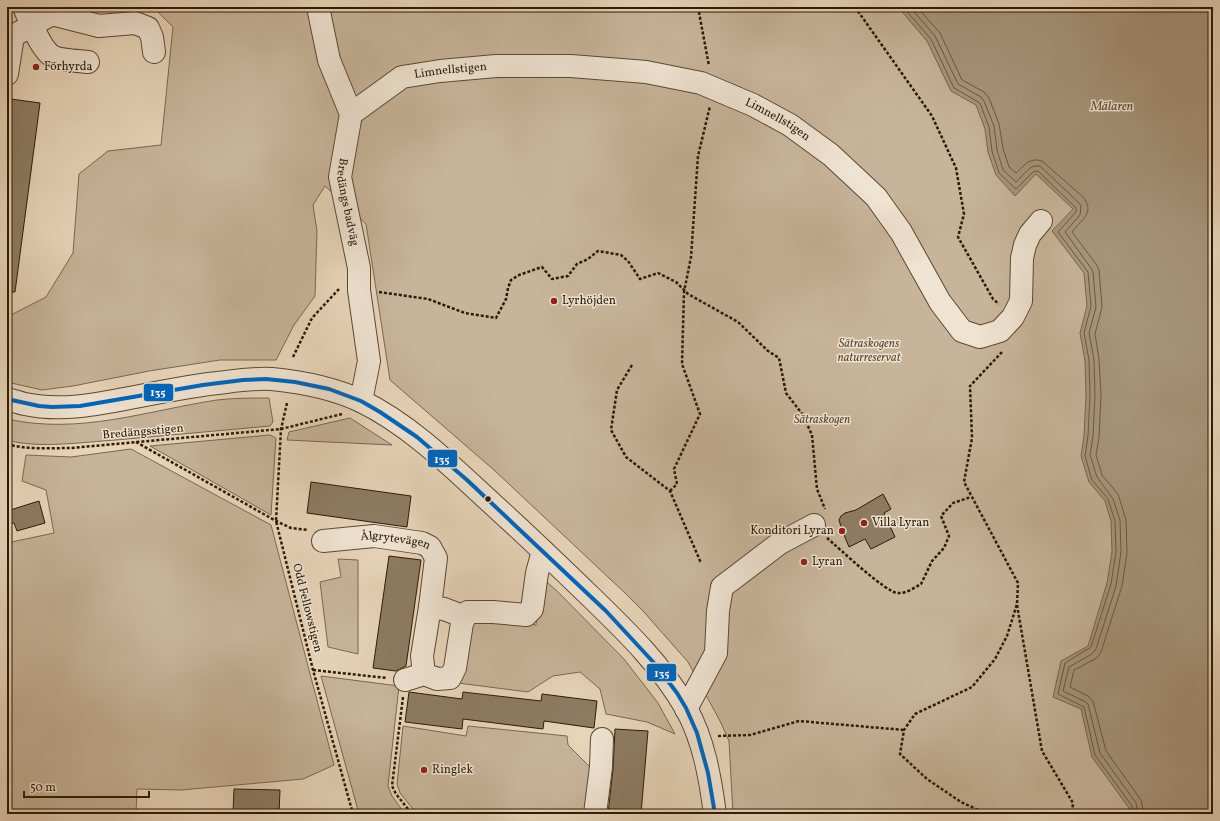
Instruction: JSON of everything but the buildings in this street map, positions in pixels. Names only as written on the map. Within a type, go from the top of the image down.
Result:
[{"type":"street","points":[[318,7],[328,60],[351,114]]},
{"type":"street","points":[[7,74],[13,36],[28,16],[53,10],[100,26],[135,23],[148,28],[152,36],[154,52]]},
{"type":"street","points":[[28,16],[45,49],[54,57],[88,62]]},
{"type":"street","name":"Limnellstigen","points":[[351,114],[402,77],[440,71],[496,66],[571,66],[646,72],[701,84],[752,105],[790,125],[831,155],[876,197],[901,232],[940,302],[962,331],[980,337],[1000,331],[1013,317],[1021,301],[1022,258],[1030,234],[1041,221]]},
{"type":"street","name":"Bredängs badväg","points":[[351,114],[340,177],[359,268],[359,290],[369,361],[361,401]]},
{"type":"street","points":[[7,399],[26,404],[56,407],[76,406],[96,404],[198,385],[269,379],[298,382],[324,387],[361,401],[395,421],[429,447],[543,551],[634,638],[672,687],[686,709],[700,737],[710,776],[715,814]]},
{"type":"street","points":[[686,709],[716,653],[718,611],[722,588],[780,543],[814,525]]},
{"type":"street","name":"Ålgrytevägen","points":[[323,541],[374,536],[422,543],[430,547],[436,558],[422,656],[415,677]]},
{"type":"street","points":[[415,677],[437,679],[450,678],[455,668],[462,623],[468,612],[526,614],[532,609],[537,573],[543,551]]},
{"type":"street","points":[[430,607],[444,609],[465,617]]},
{"type":"street","points":[[595,814],[601,767],[602,739]]},
{"type":"path","points":[[670,491],[677,484],[674,469],[700,414],[682,364],[684,290],[691,257],[698,156],[712,97],[709,68],[698,7]]},
{"type":"path","points":[[855,7],[932,116],[956,168],[964,214],[958,237],[993,299],[1013,317]]},
{"type":"path","points":[[359,290],[428,300],[465,313],[496,318],[506,299],[511,280],[519,275],[542,267],[552,279],[568,276],[577,264],[588,259],[598,251],[621,255],[628,261],[640,279],[658,273],[676,282],[688,294],[738,322],[768,351],[779,358],[786,393],[803,415],[812,435],[817,489],[827,516],[814,525],[875,580],[896,593],[901,593],[921,584],[932,561],[944,548],[949,536],[941,516],[953,503],[971,497]]},
{"type":"path","points":[[293,357],[312,318],[359,268]]},
{"type":"path","points":[[1008,346],[970,386],[972,438],[964,482],[1018,584],[1017,604],[1042,751],[1073,803],[1072,814]]},
{"type":"path","points":[[632,366],[617,390],[611,430],[626,457],[670,491],[701,563]]},
{"type":"path","name":"Bredängsstigen","points":[[7,444],[40,448],[71,448],[281,429],[353,412],[361,401]]},
{"type":"path","name":"Odd Fellowstigen","points":[[287,403],[281,429],[276,521],[313,670],[353,814]]},
{"type":"path","points":[[136,442],[276,521],[291,528],[322,532],[323,541]]},
{"type":"path","points":[[987,814],[961,802],[927,779],[900,754],[904,730],[915,714],[972,687],[995,660],[1007,636],[1017,604]]},
{"type":"path","points":[[313,670],[415,677],[392,786],[396,794],[412,814]]},
{"type":"path","points":[[700,737],[750,735],[799,721],[904,730]]},
{"type":"green space","name":"Sätraskogen","points":[[153,7],[1213,7],[1185,814],[733,814],[729,741],[720,721],[688,662],[625,593],[494,470],[390,380],[366,224],[325,186],[313,205],[317,231],[315,296],[294,325],[276,360],[220,360],[149,371],[73,386],[42,390],[7,382],[7,317],[46,297],[73,253],[79,174],[108,151],[161,145],[173,27]]},
{"type":"green space","points":[[236,398],[269,398],[273,422],[270,426],[61,444],[32,444],[7,440],[7,419],[34,423],[87,423],[112,420],[217,400]]},
{"type":"green space","points":[[350,418],[392,445],[287,440],[289,432]]},
{"type":"green space","points":[[270,435],[276,438],[271,515],[150,446]]},
{"type":"green space","points":[[131,449],[271,525],[334,765],[303,779],[181,790],[137,789],[136,814],[7,814],[7,543],[54,533],[46,490],[22,481],[26,455],[71,457]]},
{"type":"green space","points":[[338,559],[358,560],[358,654],[328,647],[320,582],[341,577]]},
{"type":"green space","points":[[542,578],[556,590],[624,659],[658,703],[675,734],[647,722],[606,714],[600,689],[580,672],[553,676],[528,692],[458,683],[465,617],[536,625]]},
{"type":"green space","points":[[321,676],[399,686],[388,786],[392,796],[405,814],[359,814]]},
{"type":"green space","points":[[403,726],[466,736],[468,726],[567,736],[568,745],[593,770],[586,814],[417,814],[400,793],[397,784]]},
{"type":"water","name":"Mälaren","points":[[898,7],[1213,7],[1213,814],[1130,814],[1129,808],[1092,757],[1081,709],[1053,697],[1061,661],[1088,646],[1107,583],[1112,552],[1111,521],[1105,501],[1089,482],[1081,456],[1084,436],[1086,395],[1085,361],[1080,333],[1087,306],[1084,273],[1052,231],[1073,209],[1036,174],[1015,196],[996,175],[988,152],[985,129],[976,105],[951,91],[927,41]]},
{"type":"transit line","name":"135","points":[[7,399],[39,406],[80,406],[203,385],[266,379],[295,382],[329,389],[361,401],[380,412],[417,437],[467,480],[606,611],[655,664],[677,693],[686,708],[697,733],[708,773],[715,814]]},
{"type":"place","name":"Förhyrda","points":[[36,67]]},
{"type":"place","name":"Lyrhöjden","points":[[554,301]]},
{"type":"place","name":"Villa Lyran","points":[[864,523]]},
{"type":"place","name":"Konditori Lyran","points":[[842,531]]},
{"type":"place","name":"Lyran","points":[[804,562]]},
{"type":"place","name":"Ringlek","points":[[424,770]]},
{"type":"park label","name":"Sätraskogens naturreservat","points":[[869,351]]}]
